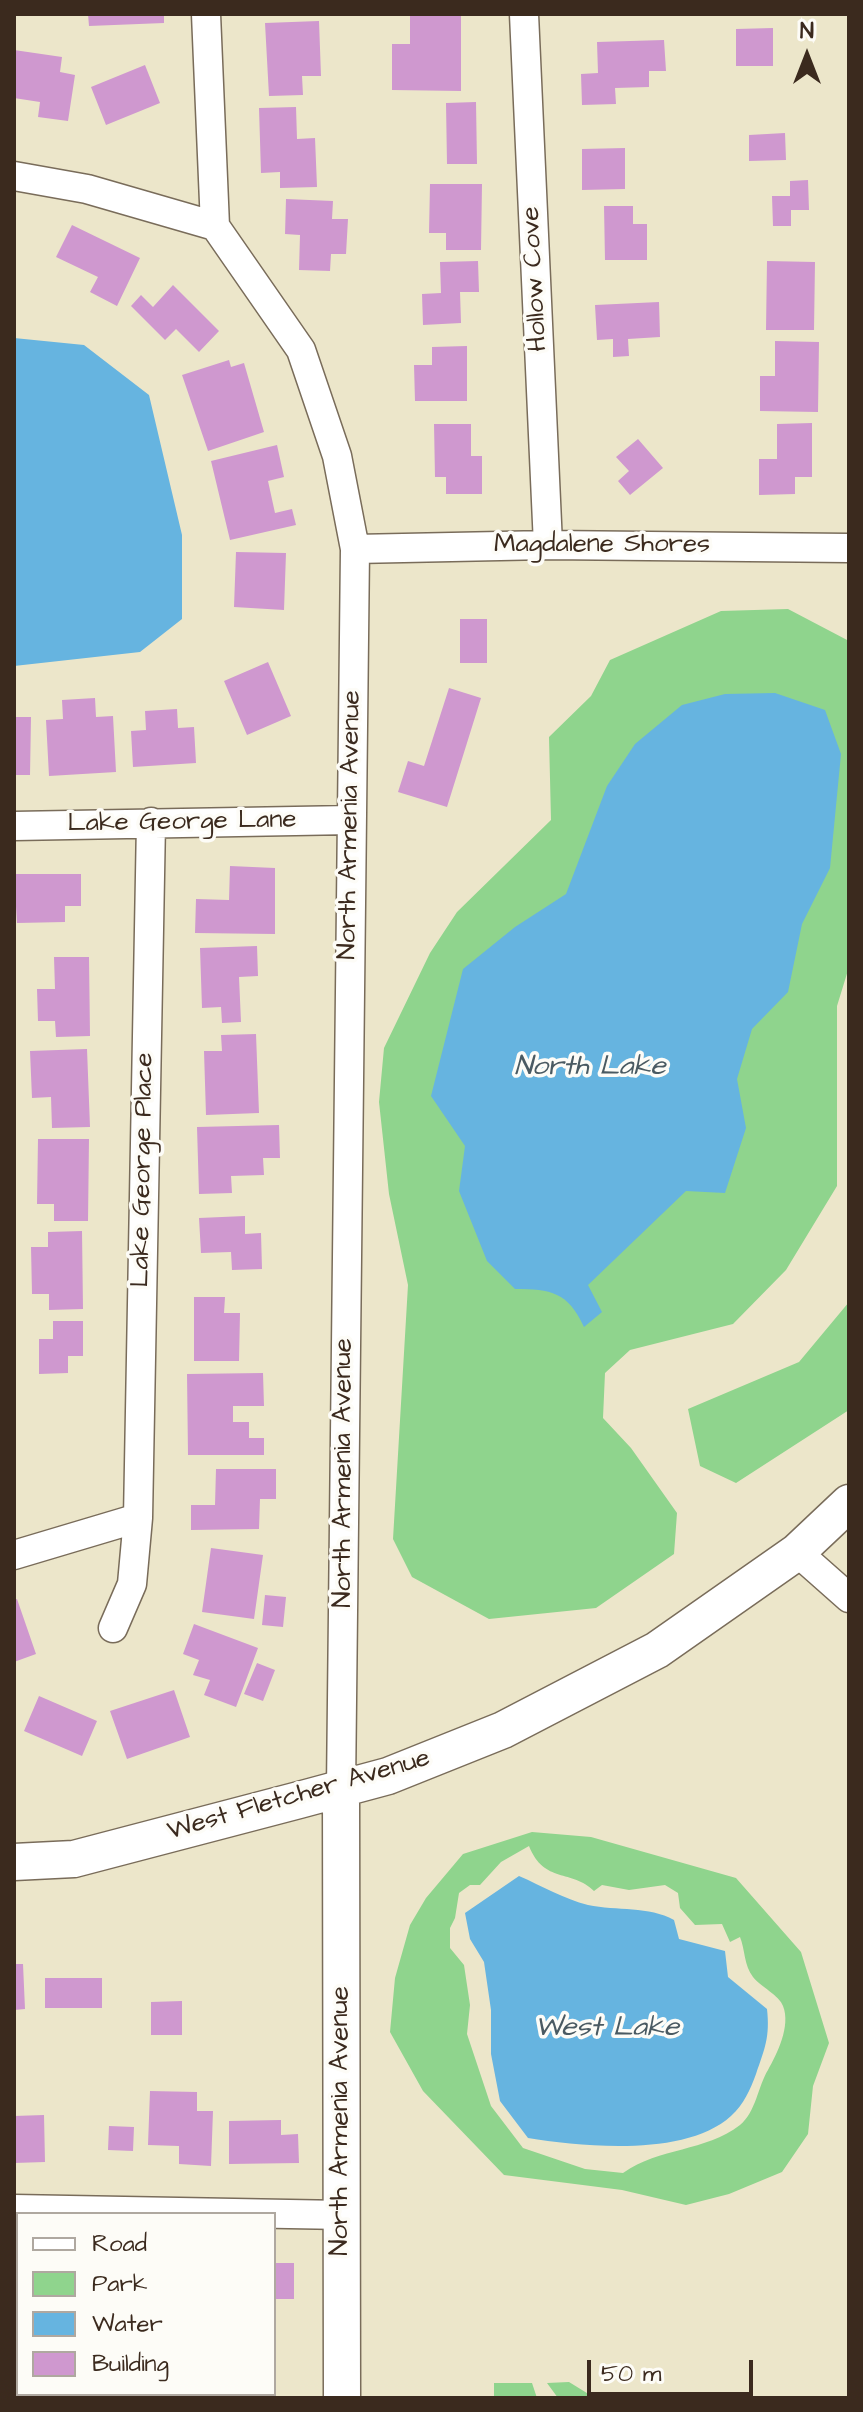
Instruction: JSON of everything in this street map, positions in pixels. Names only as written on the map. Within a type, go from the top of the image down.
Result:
[{"type":"main road","name":"West Fletcher Avenue","points":[[14,1862],[74,1859],[388,1776],[503,1730],[657,1650],[797,1552],[849,1503]]},
{"type":"main road","name":"North Armenia Avenue","points":[[341,1788],[342,2398]]},
{"type":"street","points":[[14,176],[87,189],[215,226],[206,14]]},
{"type":"street","name":"Hollow Cove","points":[[524,14],[548,545]]},
{"type":"street","name":"North Armenia Avenue","points":[[215,226],[301,350],[337,456],[355,549],[341,1788]]},
{"type":"street","name":"Magdalene Shores","points":[[355,549],[548,545],[849,548]]},
{"type":"street","name":"Lake George Lane","points":[[14,826],[351,820]]},
{"type":"street","name":"Lake George Place","points":[[113,1628],[132,1584],[138,1518],[151,822]]},
{"type":"street","points":[[14,1555],[138,1518]]},
{"type":"street","points":[[797,1552],[849,1598]]},
{"type":"street","points":[[14,2209],[179,2212]]},
{"type":"street","points":[[276,2214],[344,2215]]},
{"type":"green space","points":[[788,609],[849,641],[849,967],[837,1006],[837,1186],[786,1270],[733,1324],[630,1350],[605,1373],[603,1418],[631,1448],[677,1513],[674,1554],[596,1608],[489,1619],[412,1577],[393,1539],[408,1285],[389,1194],[379,1102],[384,1048],[430,953],[457,912],[551,820],[549,737],[591,696],[610,660],[721,611]]},
{"type":"green space","points":[[849,1302],[849,1410],[736,1483],[700,1466],[688,1409],[799,1362]]},
{"type":"green space","points":[[532,1832],[591,1837],[736,1878],[801,1952],[829,2043],[813,2086],[808,2134],[782,2172],[729,2194],[686,2205],[622,2190],[504,2175],[423,2091],[390,2032],[395,1978],[410,1925],[426,1898],[463,1854]],"holes":[[[529,1846],[535,1858],[550,1871],[586,1884],[594,1891],[602,1885],[629,1890],[665,1885],[678,1893],[680,1908],[695,1925],[722,1924],[730,1942],[740,1937],[750,1973],[781,2002],[785,2014],[779,2048],[753,2106],[740,2125],[712,2140],[652,2158],[623,2173],[585,2169],[523,2148],[491,2106],[467,2034],[470,2005],[464,1965],[450,1948],[450,1928],[459,1893],[470,1885],[480,1885],[501,1862]]]},
{"type":"green space","points":[[569,2382],[595,2398],[558,2398],[547,2383]]},
{"type":"green space","points":[[494,2383],[532,2383],[537,2398],[494,2398]]},
{"type":"water","points":[[14,338],[84,345],[149,395],[182,535],[182,619],[140,652],[14,666]]},
{"type":"water","name":"North Lake","points":[[775,693],[825,710],[841,754],[830,868],[802,924],[788,992],[752,1029],[737,1079],[746,1128],[725,1193],[686,1191],[588,1285],[602,1312],[584,1327],[565,1300],[539,1290],[515,1289],[487,1261],[459,1191],[465,1146],[431,1096],[463,969],[515,927],[566,894],[607,786],[635,744],[682,705],[725,694]]},
{"type":"water","name":"West Lake","points":[[519,1876],[588,1905],[664,1916],[674,1920],[679,1939],[725,1951],[728,1977],[767,2009],[768,2019],[766,2042],[756,2074],[740,2107],[731,2116],[712,2129],[662,2143],[605,2146],[528,2138],[500,2101],[491,2054],[491,2010],[484,1962],[470,1939],[465,1913]]},
{"type":"building","points":[[88,14],[164,14],[164,23],[89,26]]},
{"type":"building","points":[[410,14],[461,14],[461,91],[392,90],[392,44],[410,44]]},
{"type":"building","points":[[319,21],[321,76],[302,76],[303,95],[269,96],[265,23]]},
{"type":"building","points":[[773,28],[773,66],[736,66],[736,29]]},
{"type":"building","points":[[664,40],[666,71],[649,71],[649,87],[615,88],[616,104],[582,105],[581,74],[598,73],[597,42]]},
{"type":"building","points":[[14,50],[62,57],[60,72],[75,75],[68,121],[38,117],[40,102],[14,98]]},
{"type":"building","points":[[145,65],[160,103],[106,125],[91,87]]},
{"type":"building","points":[[476,102],[477,164],[447,164],[446,103]]},
{"type":"building","points":[[296,107],[297,139],[315,138],[317,187],[280,188],[280,172],[261,173],[259,108]]},
{"type":"building","points":[[785,133],[786,160],[749,161],[749,135]]},
{"type":"building","points":[[625,148],[625,189],[582,190],[582,149]]},
{"type":"building","points":[[808,180],[809,210],[791,210],[791,226],[773,226],[772,196],[790,196],[790,181]]},
{"type":"building","points":[[430,184],[482,184],[481,250],[446,250],[446,233],[429,233]]},
{"type":"building","points":[[286,199],[333,201],[332,219],[348,219],[346,254],[331,254],[330,271],[299,270],[300,235],[285,234]]},
{"type":"building","points":[[604,206],[633,206],[633,224],[647,224],[647,260],[605,260]]},
{"type":"building","points":[[72,225],[140,258],[117,306],[90,292],[98,277],[56,257]]},
{"type":"building","points":[[478,261],[479,292],[460,292],[461,323],[423,325],[422,294],[441,293],[440,262]]},
{"type":"building","points":[[767,261],[815,262],[814,330],[766,330]]},
{"type":"building","points":[[173,285],[219,331],[199,352],[176,329],[165,340],[131,306],[141,295],[153,307]]},
{"type":"building","points":[[659,302],[660,337],[628,339],[629,356],[613,357],[613,339],[597,340],[595,305]]},
{"type":"building","points":[[775,341],[819,342],[818,412],[760,411],[760,376],[775,376]]},
{"type":"building","points":[[467,346],[467,401],[415,401],[414,365],[432,365],[432,347]]},
{"type":"building","points":[[229,360],[231,367],[244,363],[264,432],[208,451],[182,375]]},
{"type":"building","points":[[812,423],[812,477],[795,477],[795,494],[759,495],[759,459],[777,459],[777,424]]},
{"type":"building","points":[[434,424],[471,424],[471,456],[482,456],[482,494],[446,494],[446,477],[435,477]]},
{"type":"building","points":[[638,439],[663,468],[630,495],[618,481],[629,471],[616,457]]},
{"type":"building","points":[[277,445],[284,477],[268,481],[275,513],[292,509],[296,525],[230,540],[211,461]]},
{"type":"building","points":[[236,552],[286,553],[284,610],[234,607]]},
{"type":"building","points":[[460,619],[487,619],[487,663],[460,663]]},
{"type":"building","points":[[268,662],[291,716],[247,735],[224,681]]},
{"type":"building","points":[[449,688],[481,698],[447,807],[398,792],[408,761],[424,766]]},
{"type":"building","points":[[95,698],[96,717],[113,716],[116,772],[49,776],[46,720],[63,719],[62,700]]},
{"type":"building","points":[[177,709],[178,728],[194,727],[196,763],[133,767],[131,731],[146,730],[145,711]]},
{"type":"building","points":[[14,717],[31,717],[30,775],[14,775]]},
{"type":"building","points":[[230,866],[275,868],[275,934],[195,933],[196,899],[229,900]]},
{"type":"building","points":[[14,874],[81,874],[81,906],[65,906],[65,922],[17,923]]},
{"type":"building","points":[[257,946],[258,976],[239,977],[241,1022],[222,1023],[221,1007],[202,1008],[200,948]]},
{"type":"building","points":[[54,957],[89,957],[90,1036],[56,1037],[55,1021],[38,1021],[37,989],[55,989]]},
{"type":"building","points":[[256,1034],[259,1113],[206,1115],[204,1051],[222,1051],[221,1035]]},
{"type":"building","points":[[87,1049],[90,1127],[52,1128],[51,1097],[32,1098],[30,1051]]},
{"type":"building","points":[[279,1125],[280,1158],[263,1158],[264,1175],[231,1176],[232,1193],[199,1194],[197,1127]]},
{"type":"building","points":[[38,1139],[89,1139],[88,1221],[54,1221],[54,1204],[37,1204]]},
{"type":"building","points":[[245,1216],[245,1234],[261,1233],[262,1269],[232,1270],[231,1252],[201,1253],[199,1218]]},
{"type":"building","points":[[82,1231],[83,1309],[49,1310],[49,1294],[32,1294],[31,1247],[48,1247],[48,1232]]},
{"type":"building","points":[[194,1297],[225,1297],[224,1313],[240,1313],[239,1361],[194,1361]]},
{"type":"building","points":[[53,1321],[83,1321],[83,1356],[68,1356],[68,1373],[39,1374],[39,1339],[53,1339]]},
{"type":"building","points":[[263,1373],[264,1406],[233,1406],[233,1422],[249,1422],[249,1438],[264,1438],[264,1455],[188,1455],[187,1374]]},
{"type":"building","points":[[216,1469],[276,1469],[276,1499],[260,1499],[259,1529],[191,1530],[191,1505],[215,1505]]},
{"type":"building","points":[[211,1548],[263,1555],[254,1619],[202,1612]]},
{"type":"building","points":[[265,1595],[286,1597],[283,1627],[262,1625]]},
{"type":"building","points":[[17,1599],[36,1654],[14,1662],[14,1600]]},
{"type":"building","points":[[194,1624],[258,1648],[236,1707],[204,1695],[210,1680],[193,1675],[199,1660],[183,1654]]},
{"type":"building","points":[[257,1663],[275,1670],[263,1701],[244,1694]]},
{"type":"building","points":[[174,1690],[190,1737],[127,1759],[110,1711]]},
{"type":"building","points":[[39,1696],[97,1721],[82,1756],[24,1731]]},
{"type":"building","points":[[14,1964],[23,1964],[25,2009],[14,2010]]},
{"type":"building","points":[[45,1978],[102,1978],[102,2008],[45,2008]]},
{"type":"building","points":[[182,2001],[182,2035],[151,2035],[151,2002]]},
{"type":"building","points":[[150,2091],[197,2092],[197,2111],[213,2111],[211,2166],[179,2164],[179,2146],[148,2145]]},
{"type":"building","points":[[44,2115],[45,2162],[14,2163],[14,2116]]},
{"type":"building","points":[[281,2120],[281,2135],[298,2134],[299,2163],[229,2164],[229,2121]]},
{"type":"building","points":[[109,2126],[134,2127],[133,2151],[108,2150]]},
{"type":"building","points":[[14,2261],[16,2261],[16,2324]]},
{"type":"building","points":[[276,2263],[294,2263],[294,2299],[276,2299]]}]
